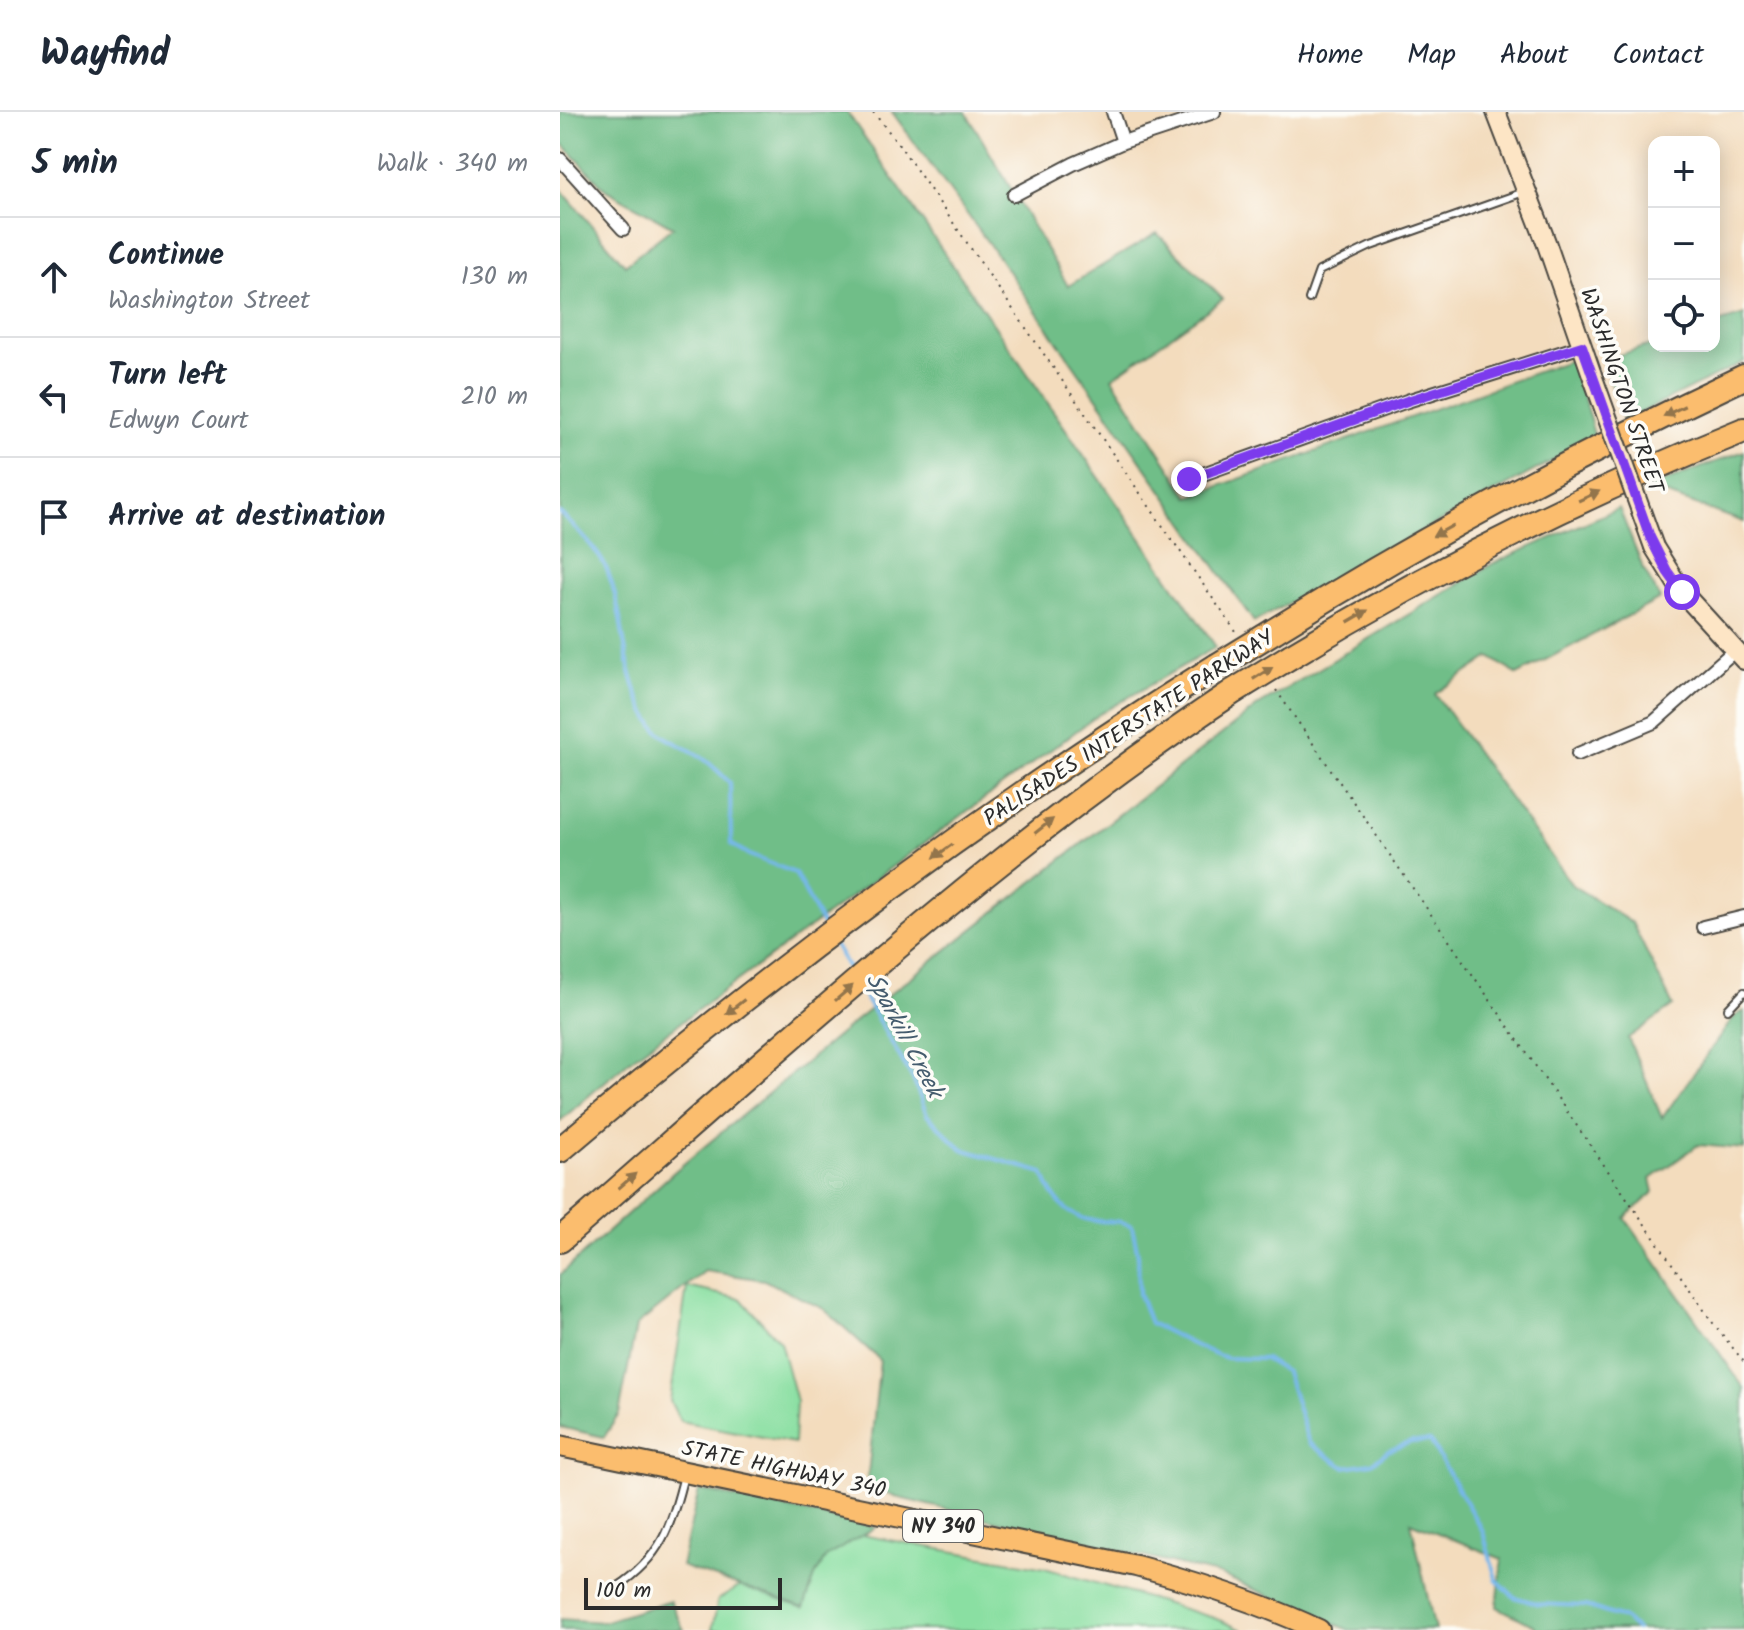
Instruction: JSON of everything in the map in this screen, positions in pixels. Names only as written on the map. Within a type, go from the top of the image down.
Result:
[{"type":"highway","name":"PALISADES INTERSTATE PARKWAY","points":[[560,1150],[703,1032],[886,892],[1063,766],[1274,631],[1500,500],[1744,377]]},
{"type":"highway","name":"PALISADES INTERSTATE PARKWAY","points":[[563,1232],[989,870],[1103,782],[1234,691],[1426,578],[1554,512],[1744,430]]},
{"type":"main road","name":"WASHINGTON STREET","points":[[1496,112],[1654,547],[1682,592],[1741,657]]},
{"type":"main road","name":"STATE HIGHWAY 340","points":[[560,1446],[1136,1566],[1206,1585],[1272,1608],[1319,1630]]},
{"type":"street","points":[[1113,112],[1123,142]]},
{"type":"street","points":[[1014,195],[1123,142],[1214,112]]},
{"type":"street","points":[[560,159],[623,229]]},
{"type":"street","points":[[1189,479],[1407,401],[1582,346]]},
{"type":"street","points":[[1578,754],[1654,722],[1741,657]]},
{"type":"street","points":[[1703,927],[1744,917]]},
{"type":"lane","points":[[1309,299],[1319,271],[1371,246],[1527,191]]},
{"type":"lane","points":[[1728,1009],[1744,992]]},
{"type":"lane","points":[[616,1587],[634,1576],[658,1550],[671,1524],[685,1471]]},
{"type":"path","points":[[873,112],[898,143],[1235,630]]},
{"type":"path","points":[[1271,683],[1713,1323],[1744,1362]]},
{"type":"green space","points":[[560,112],[847,112],[1216,647],[1098,715],[631,1059],[560,1121],[560,188],[625,265],[673,227],[606,190],[560,141]]},
{"type":"green space","points":[[892,112],[966,112],[1068,286],[1157,233],[1223,299],[1112,378],[1189,497],[1573,359],[1595,438],[1254,622],[989,244]]},
{"type":"green space","points":[[1744,315],[1744,362],[1624,421],[1603,360],[1648,346],[1648,352],[1720,352],[1720,322]]},
{"type":"green space","points":[[1744,451],[1744,522],[1648,488]]},
{"type":"green space","points":[[1619,508],[1643,568],[1660,599],[1517,675],[1490,657],[1435,694],[1572,885],[1632,923],[1673,1006],[1628,1038],[1662,1118],[1734,1017],[1744,1011],[1744,1149],[1698,1145],[1651,1179],[1654,1192],[1625,1218],[1744,1388],[1744,1630],[1535,1630],[1535,1626],[1497,1607],[1502,1559],[1411,1522],[1435,1630],[1349,1630],[1221,1575],[895,1497],[867,1484],[880,1360],[824,1309],[764,1280],[705,1271],[636,1326],[619,1414],[604,1437],[560,1427],[560,1275],[675,1171],[859,1018],[1259,705],[1494,563]]},
{"type":"green space","points":[[687,1287],[741,1299],[780,1342],[796,1401],[794,1443],[680,1421],[670,1401]]},
{"type":"green space","points":[[699,1490],[876,1527],[826,1557],[815,1576],[804,1608],[681,1566]]},
{"type":"green space","points":[[833,1530],[1045,1568],[1214,1618],[1243,1630],[712,1630],[718,1600]]},
{"type":"green space","points":[[670,1601],[684,1630],[560,1630],[560,1619],[603,1622]]},
{"type":"waterway","name":"Sparkill Creek","points":[[560,513],[592,547],[607,570],[618,606],[632,679],[652,723],[663,735],[707,761],[730,783],[731,844],[749,855],[795,873],[824,928]]},
{"type":"waterway","name":"Sparkill Creek","points":[[833,943],[851,973]]},
{"type":"waterway","name":"Sparkill Creek","points":[[861,991],[913,1079],[927,1115],[962,1149],[1043,1173],[1056,1199],[1077,1216],[1132,1226],[1138,1255],[1139,1294],[1150,1323],[1226,1358],[1265,1359],[1286,1372],[1309,1443],[1344,1467],[1372,1463],[1388,1451],[1411,1442],[1430,1441],[1483,1532],[1496,1579],[1514,1597],[1539,1604],[1586,1606],[1625,1619],[1637,1630]]},
{"type":"route","points":[[1189,479],[1407,401],[1582,346],[1650,537],[1667,571],[1682,592]]}]
